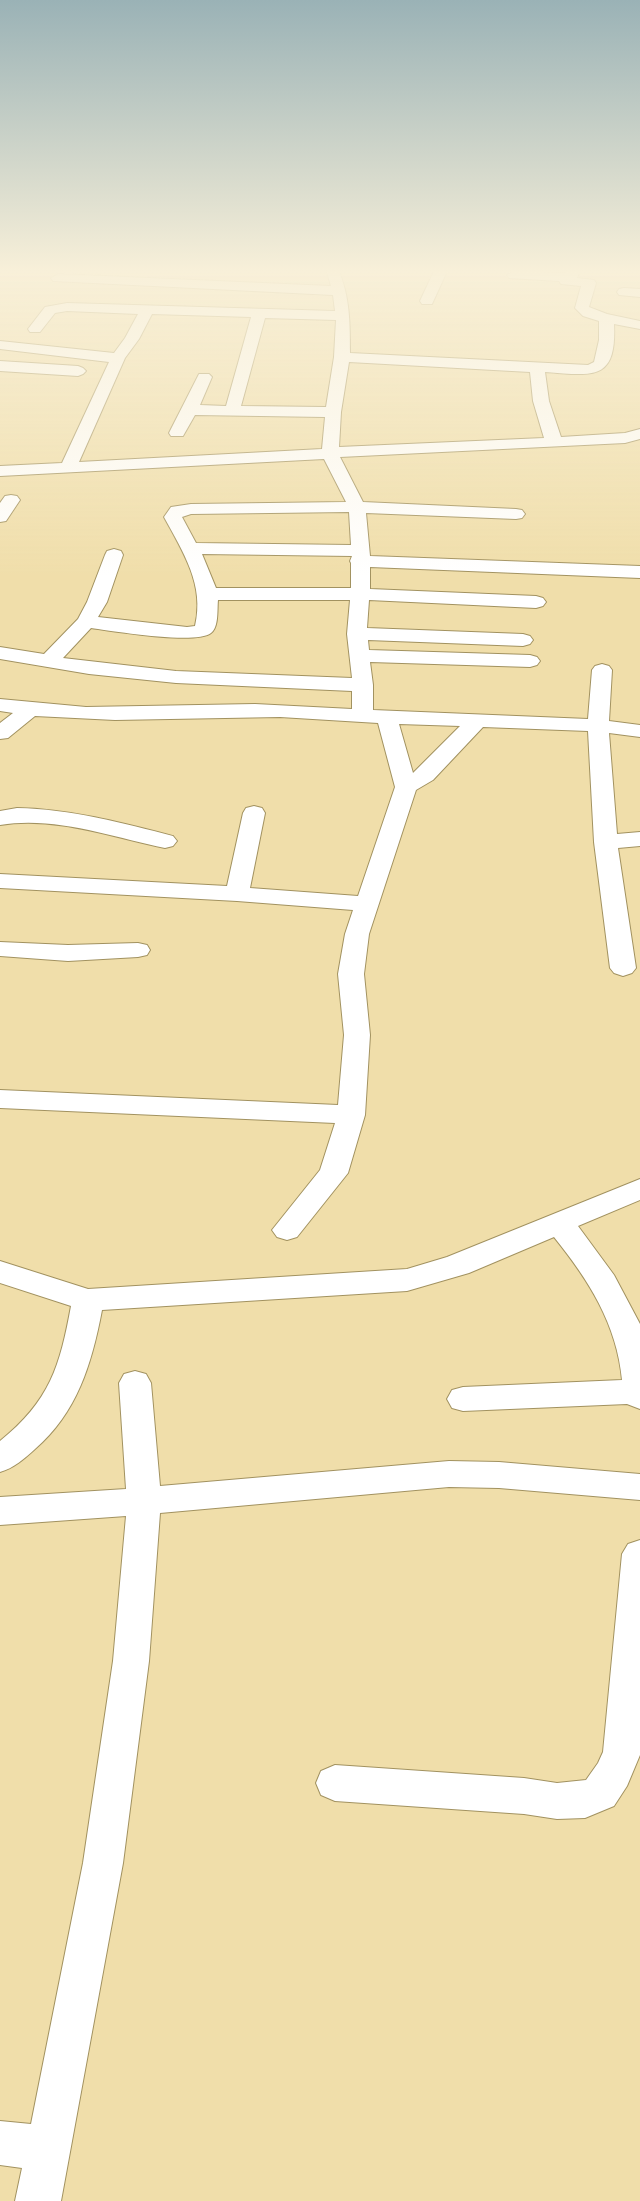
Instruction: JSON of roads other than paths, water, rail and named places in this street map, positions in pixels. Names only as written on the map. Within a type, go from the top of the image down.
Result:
[{"type":"street","points":[[68,468],[111,374],[79,372]]},
{"type":"street","points":[[232,411],[243,372]]},
{"type":"street","points":[[340,372],[333,412],[330,453],[357,508],[360,556],[357,634],[363,685],[362,716]]},
{"type":"street","points":[[537,372],[540,401],[554,442]]},
{"type":"street","points":[[177,433],[190,410],[204,377]]},
{"type":"street","points":[[190,410],[333,412]]},
{"type":"street","points":[[0,471],[330,453],[354,450],[490,446],[635,437]]},
{"type":"street","points":[[320,473],[339,472]]},
{"type":"street","points":[[0,517],[11,500]]},
{"type":"street","points":[[86,622],[162,630],[198,632],[204,629],[208,616],[209,594],[191,548],[173,517],[177,511],[191,509],[357,508],[516,514]]},
{"type":"street","points":[[191,548],[640,572]]},
{"type":"street","points":[[48,662],[86,622],[97,602],[114,555]]},
{"type":"street","points":[[209,594],[360,594],[536,602]]},
{"type":"street","points":[[357,634],[523,640]]},
{"type":"street","points":[[0,653],[48,662],[176,678],[363,685]]},
{"type":"street","points":[[359,656],[530,661]]},
{"type":"street","points":[[602,670],[598,724],[606,842],[623,968]]},
{"type":"street","points":[[0,705],[30,710],[133,715],[230,711],[477,722],[598,724],[640,731]]},
{"type":"street","points":[[0,733],[30,710]]},
{"type":"street","points":[[287,1230],[334,1173],[352,1116],[357,1035],[351,974],[357,934],[406,787],[387,718]]},
{"type":"street","points":[[406,787],[425,775],[477,722]]},
{"type":"street","points":[[237,894],[254,814]]},
{"type":"street","points":[[0,818],[24,816],[58,818],[166,840]]},
{"type":"street","points":[[606,842],[640,839]]},
{"type":"street","points":[[0,881],[237,894],[367,904]]},
{"type":"street","points":[[0,949],[68,953],[138,950]]},
{"type":"street","points":[[0,1100],[352,1116]]},
{"type":"street","points":[[0,1272],[88,1300],[407,1280],[458,1265],[640,1189]]},
{"type":"street","points":[[559,1223],[586,1255],[615,1299],[630,1336],[640,1397]]},
{"type":"street","points":[[0,1459],[24,1441],[50,1413],[64,1390],[81,1342],[88,1300]]},
{"type":"street","points":[[38,2201],[103,1863],[131,1661],[144,1501],[136,1383]]},
{"type":"street","points":[[463,1399],[640,1391]]},
{"type":"street","points":[[0,1510],[144,1501],[449,1474],[499,1475],[640,1487]]},
{"type":"street","points":[[335,1783],[524,1796],[557,1801],[585,1800],[600,1793],[613,1774],[622,1752],[636,1653],[640,1554]]},
{"type":"street","points":[[0,2143],[49,2148]]}]
